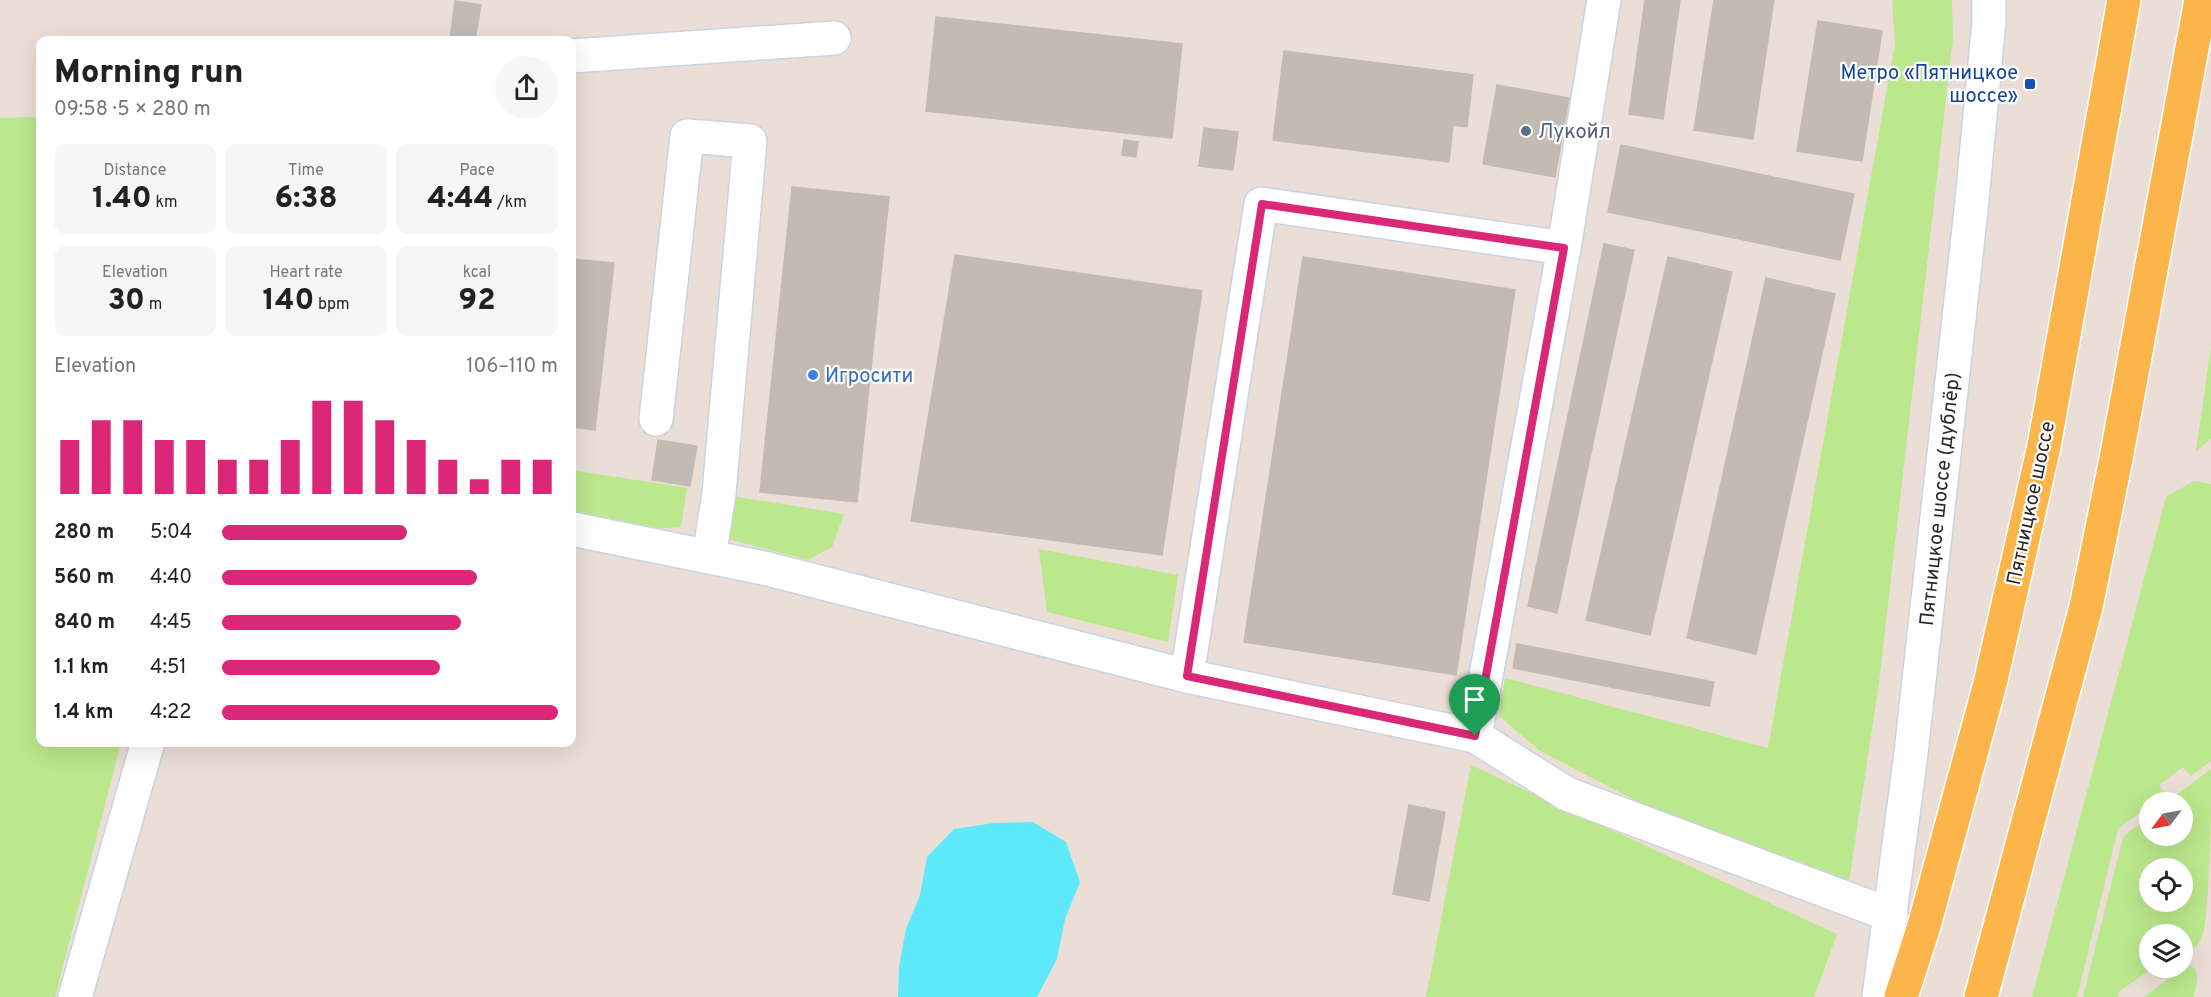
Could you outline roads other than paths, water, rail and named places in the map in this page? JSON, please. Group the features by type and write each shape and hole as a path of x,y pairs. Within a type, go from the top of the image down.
{"main road":[{"name":"Пятницкое шоссе","path":"1901,997 1924,926 1990,684 2044,446 2124,0"},
{"path":"1981,997 2086,607 2119,447 2200,0"}],"street":[{"path":"1475,736 1564,248 1604,0"},
{"name":"Пятницкое шоссе (дублёр)","path":"1879,997 1911,753 1969,222 1989,22 1989,0"},
{"path":"576,56 834,38"},
{"path":"656,419 687,136 750,141 718,494 709,557"},
{"path":"1187,676 1262,204 1564,248"},
{"path":"576,530 768,569 1187,676 1475,736 1567,794 1891,915"},
{"path":"75,997 147,747"}],"water":[{"path":"1033,822 1066,842 1080,882 1065,919 1057,959 1037,997 898,997 899,967 906,929 920,895 927,857 954,829 994,823"}],"place":[{"name":"Метро «Пятницкое шоссе»","path":"2030,84"},
{"name":"Лукойл","path":"1526,131"},
{"name":"Игросити","path":"813,375"}]}
